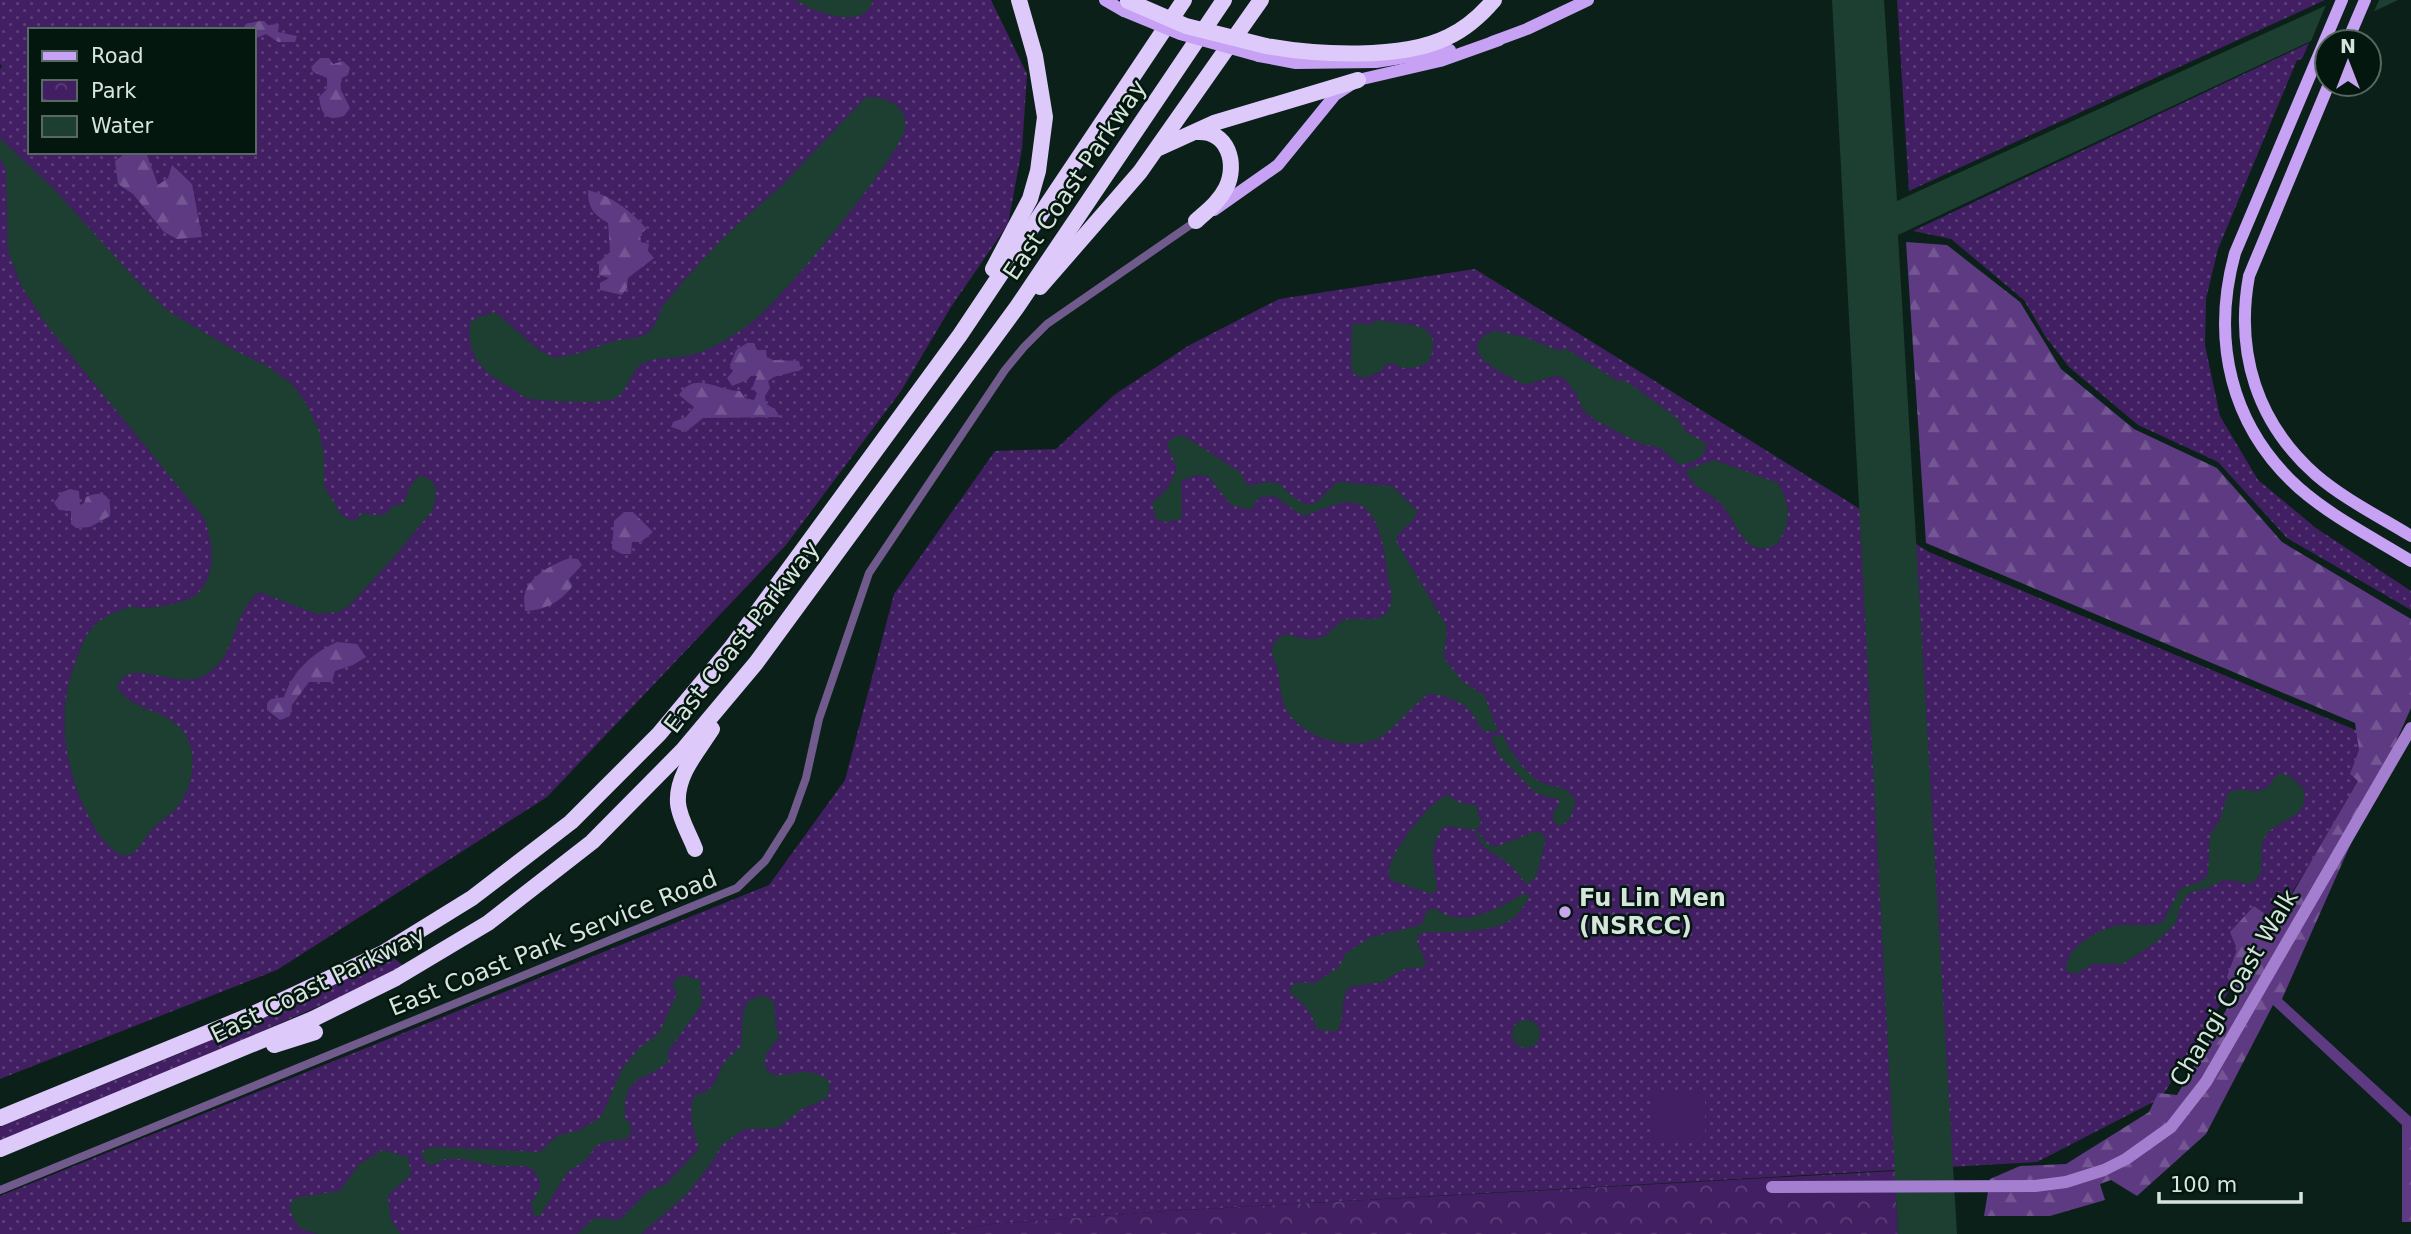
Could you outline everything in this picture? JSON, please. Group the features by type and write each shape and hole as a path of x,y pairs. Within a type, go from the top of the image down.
{"highway":[{"path":"981,304 992,271 1030,199 1038,171 1045,117 1035,56 1019,0"},
{"name":"East Coast Parkway","path":"0,1149 198,1068 396,978 488,923 592,842 683,750 756,663 1017,307 1224,0"},
{"path":"1017,307 1042,285 1105,214 1156,150 1261,0"},
{"path":"1126,4 1263,51 1353,52 1395,51 1423,46 1448,37 1470,22 1494,0"},
{"name":"East Coast Parkway","path":"0,1118 251,1016 383,953 472,898 572,822 659,734 731,648 981,304 1179,4"},
{"path":"1156,150 1188,133 1246,112 1358,80"},
{"path":"1188,133 1214,133 1224,143 1230,159 1230,176 1224,193 1196,222"},
{"path":"695,849 678,802 682,776 756,663"},
{"path":"198,1068 315,1032"}],"main road":[{"path":"1105,0 1126,4"},
{"path":"1196,222 1278,165 1335,95 1358,80 1440,61 1538,25 1588,0"},
{"path":"2342,0 2235,253 2227,281 2224,306 2229,370 2253,433 2299,488 2325,508 2411,561"},
{"path":"2353,28 2365,0"},
{"path":"1263,51 1296,63 1376,62 1499,40"},
{"path":"2323,98 2249,276 2245,312 2248,361 2265,410 2293,452 2318,476 2411,536"}],"street":[{"name":"East Coast Park Service Road","path":"0,1190 737,888 765,861 791,820 806,778 819,719 869,573 1005,370 1047,324 1196,222"},
{"name":"Changi Coast Walk","path":"1772,1187 2035,1186 2066,1182 2104,1170 2126,1159 2171,1127 2206,1082 2411,728"}],"green space":[{"path":"0,0 991,0 1027,74 1022,149 1008,224 951,307 901,391 786,545 547,797 277,970 0,1079"},
{"path":"1897,0 2325,0 1909,191"},
{"path":"264,21 268,25 279,24 278,32 297,36 295,42 278,42 266,34 256,38 256,28 243,28 246,24"},
{"path":"2309,43 2302,59 2297,60 2218,249 2206,299 2205,345 2220,416 2258,480 2316,528 2411,591 2411,610 2287,538 2218,462 2138,425 2069,367 2045,336 2024,300 1951,239 1913,231"},
{"path":"320,58 329,58 333,64 343,61 350,68 348,75 342,78 340,88 350,108 344,116 329,117 321,108 319,97 327,89 327,78 313,72 311,67"},
{"path":"124,154 147,154 158,185 168,178 172,165 192,184 202,237 177,239 164,232 133,194 118,184 115,161"},
{"path":"588,190 621,205 647,229 640,234 641,242 649,244 648,251 654,258 628,278 627,288 622,295 600,290 600,283 609,278 599,275 599,262 610,252 608,223 592,210"},
{"path":"1906,242 1947,245 2020,302 2061,369 2134,429 2217,468 2282,542 2411,619 2411,708 2282,999 2411,1117 2411,1222 2402,1222 2402,1125 2273,1005 2206,1134 2137,1196 2111,1180 2100,1184 2105,1200 2050,1216 1984,1216 1990,1179 2020,1166 2066,1164 2149,1112 2158,1093 2177,1095 2236,993 2227,977 2237,949 2230,932 2254,906 2276,922 2358,781 2350,774 2359,750 2355,723 1926,543"},
{"path":"1475,269 1929,552 2387,743 2161,1098 2037,1162 1167,1211 990,1224 938,1234 0,1234 0,1196 769,885 845,780 894,594 995,451 1056,449 1114,395 1188,346 1279,299"},
{"path":"747,343 754,343 757,350 766,350 767,357 773,360 799,361 801,370 768,381 770,388 765,396 766,404 775,409 780,417 703,418 686,432 671,427 673,422 686,417 694,407 679,395 692,384 707,384 740,391 745,398 754,400 757,393 752,388 757,376 752,375 732,386 727,378 733,371 730,365 736,350"},
{"path":"70,489 79,491 80,505 86,497 98,494 106,496 110,503 110,516 90,527 76,528 71,524 71,511 59,510 54,503 62,492"},
{"path":"624,512 633,512 653,532 641,542 632,542 631,554 622,554 612,549 614,521"},
{"path":"570,558 578,559 582,565 569,579 572,587 551,605 525,611 524,595 532,581 550,567"},
{"path":"337,642 357,644 366,657 335,671 332,682 309,682 292,705 290,716 280,720 267,710 267,703 271,699 284,697 304,664"},
{"path":"394,958 406,968 185,1065 0,1141 0,1127 181,1053"},
{"path":"1705,1093 1705,1143 1653,1143 1652,1094"},
{"path":"1895,1171 1898,1234 938,1234 990,1224 1167,1211"}],"water":[{"path":"795,0 873,0 868,10 850,17 826,14"},
{"path":"1832,0 1884,0 1897,201 2338,0 2398,0 2338,28 2313,28 2313,40 1898,235 1957,1234 1898,1234"},
{"path":"866,97 887,100 903,113 905,128 898,144 861,198 811,260 766,310 736,334 695,354 654,359 644,363 639,366 619,396 608,401 555,401 524,397 492,376 478,362 471,345 470,322 495,312 540,351 555,358 647,334 655,325 662,307 684,280 725,236 782,185"},
{"path":"0,138 53,188 138,282 168,311 267,366 292,384 306,403 318,428 324,454 324,486 342,516 356,520 362,513 386,513 392,506 403,504 411,485 419,476 430,480 435,488 432,511 349,606 338,612 316,614 260,592 244,610 223,658 208,673 187,680 140,673 122,678 117,688 124,695 138,705 160,714 184,732 189,742 193,764 188,787 177,807 152,829 132,854 123,856 104,841 95,828 77,790 72,772 64,719 74,666 84,641 100,621 130,607 145,608 183,601 201,590 211,564 211,545 204,518 48,327 21,285 8,251 6,170 0,157"},
{"path":"1376,320 1409,324 1427,331 1432,338 1433,348 1429,362 1411,368 1394,363 1386,364 1382,370 1365,378 1353,374 1352,324 1372,324"},
{"path":"1495,331 1525,337 1559,351 1565,348 1618,381 1626,381 1676,417 1687,433 1706,443 1702,456 1680,465 1659,447 1641,444 1595,420 1583,410 1576,393 1564,378 1555,376 1525,385 1503,373 1487,363 1478,351 1481,339"},
{"path":"1174,436 1184,436 1240,472 1248,486 1266,482 1279,483 1306,505 1317,502 1337,482 1392,486 1417,511 1396,541 1447,627 1444,658 1463,682 1484,695 1498,732 1483,731 1461,703 1433,694 1425,696 1387,733 1369,742 1356,744 1329,740 1315,735 1293,719 1283,701 1272,647 1278,638 1287,634 1306,639 1319,638 1345,620 1375,619 1385,614 1389,609 1391,594 1376,523 1364,507 1349,502 1303,516 1274,496 1260,497 1250,510 1231,505 1208,476 1196,475 1181,481 1182,519 1165,522 1156,519 1152,503 1167,489 1177,469 1167,444"},
{"path":"1714,460 1778,483 1788,514 1785,530 1776,545 1765,548 1748,543 1727,511 1697,485 1686,470"},
{"path":"1502,734 1527,771 1545,784 1567,790 1576,801 1567,822 1559,826 1554,822 1553,812 1559,805 1559,799 1534,792 1499,755 1491,738"},
{"path":"2280,773 2290,776 2303,788 2305,799 2297,813 2274,827 2263,841 2261,872 2254,881 2248,884 2225,879 2208,888 2189,893 2181,905 2175,924 2158,941 2123,964 2092,964 2076,974 2067,972 2069,957 2074,950 2096,933 2117,926 2162,923 2180,889 2202,881 2208,875 2210,834 2220,820 2227,795 2241,789 2264,789"},
{"path":"1448,795 1460,803 1476,805 1481,823 1477,830 1444,826 1438,835 1433,850 1437,890 1431,894 1390,880 1392,860 1404,838 1431,806"},
{"path":"1536,831 1544,835 1545,842 1536,878 1527,884 1514,869 1482,844 1476,833 1479,833 1486,843 1495,847"},
{"path":"1524,893 1530,897 1512,919 1503,924 1482,930 1425,932 1418,935 1417,943 1427,963 1421,968 1400,971 1383,982 1349,987 1337,1031 1316,1028 1306,1007 1289,992 1294,983 1315,983 1339,967 1346,953 1371,937 1421,925 1427,911 1435,908 1445,915 1456,917 1480,915"},
{"path":"681,975 700,980 702,1004 667,1053 669,1061 636,1082 627,1093 625,1118 630,1123 631,1133 626,1139 596,1146 585,1161 568,1171 540,1216 534,1216 531,1204 540,1188 540,1182 531,1168 495,1166 461,1159 445,1159 430,1166 421,1156 425,1149 435,1147 540,1152 558,1135 578,1131 601,1117 622,1069 639,1048 659,1033 677,993 672,984"},
{"path":"762,995 774,1001 776,1028 780,1035 765,1056 768,1071 778,1075 811,1072 828,1079 830,1088 827,1098 802,1109 778,1128 744,1129 722,1145 687,1194 641,1234 577,1234 594,1218 620,1220 648,1191 666,1184 699,1149 692,1116 694,1096 712,1086 723,1065 741,1046 743,1013 748,1001"},
{"path":"1526,1020 1536,1024 1540,1034 1536,1044 1526,1048 1516,1044 1512,1034 1516,1024"},
{"path":"383,1150 408,1157 411,1175 388,1195 391,1220 401,1234 318,1234 299,1228 289,1209 294,1198 340,1191 359,1164"}],"pier":[{"path":"2328,0 2379,0 2372,16 2347,28 2316,28"}],"place":[{"name":"Fu Lin Men (NSRCC)","path":"1565,912"}]}
